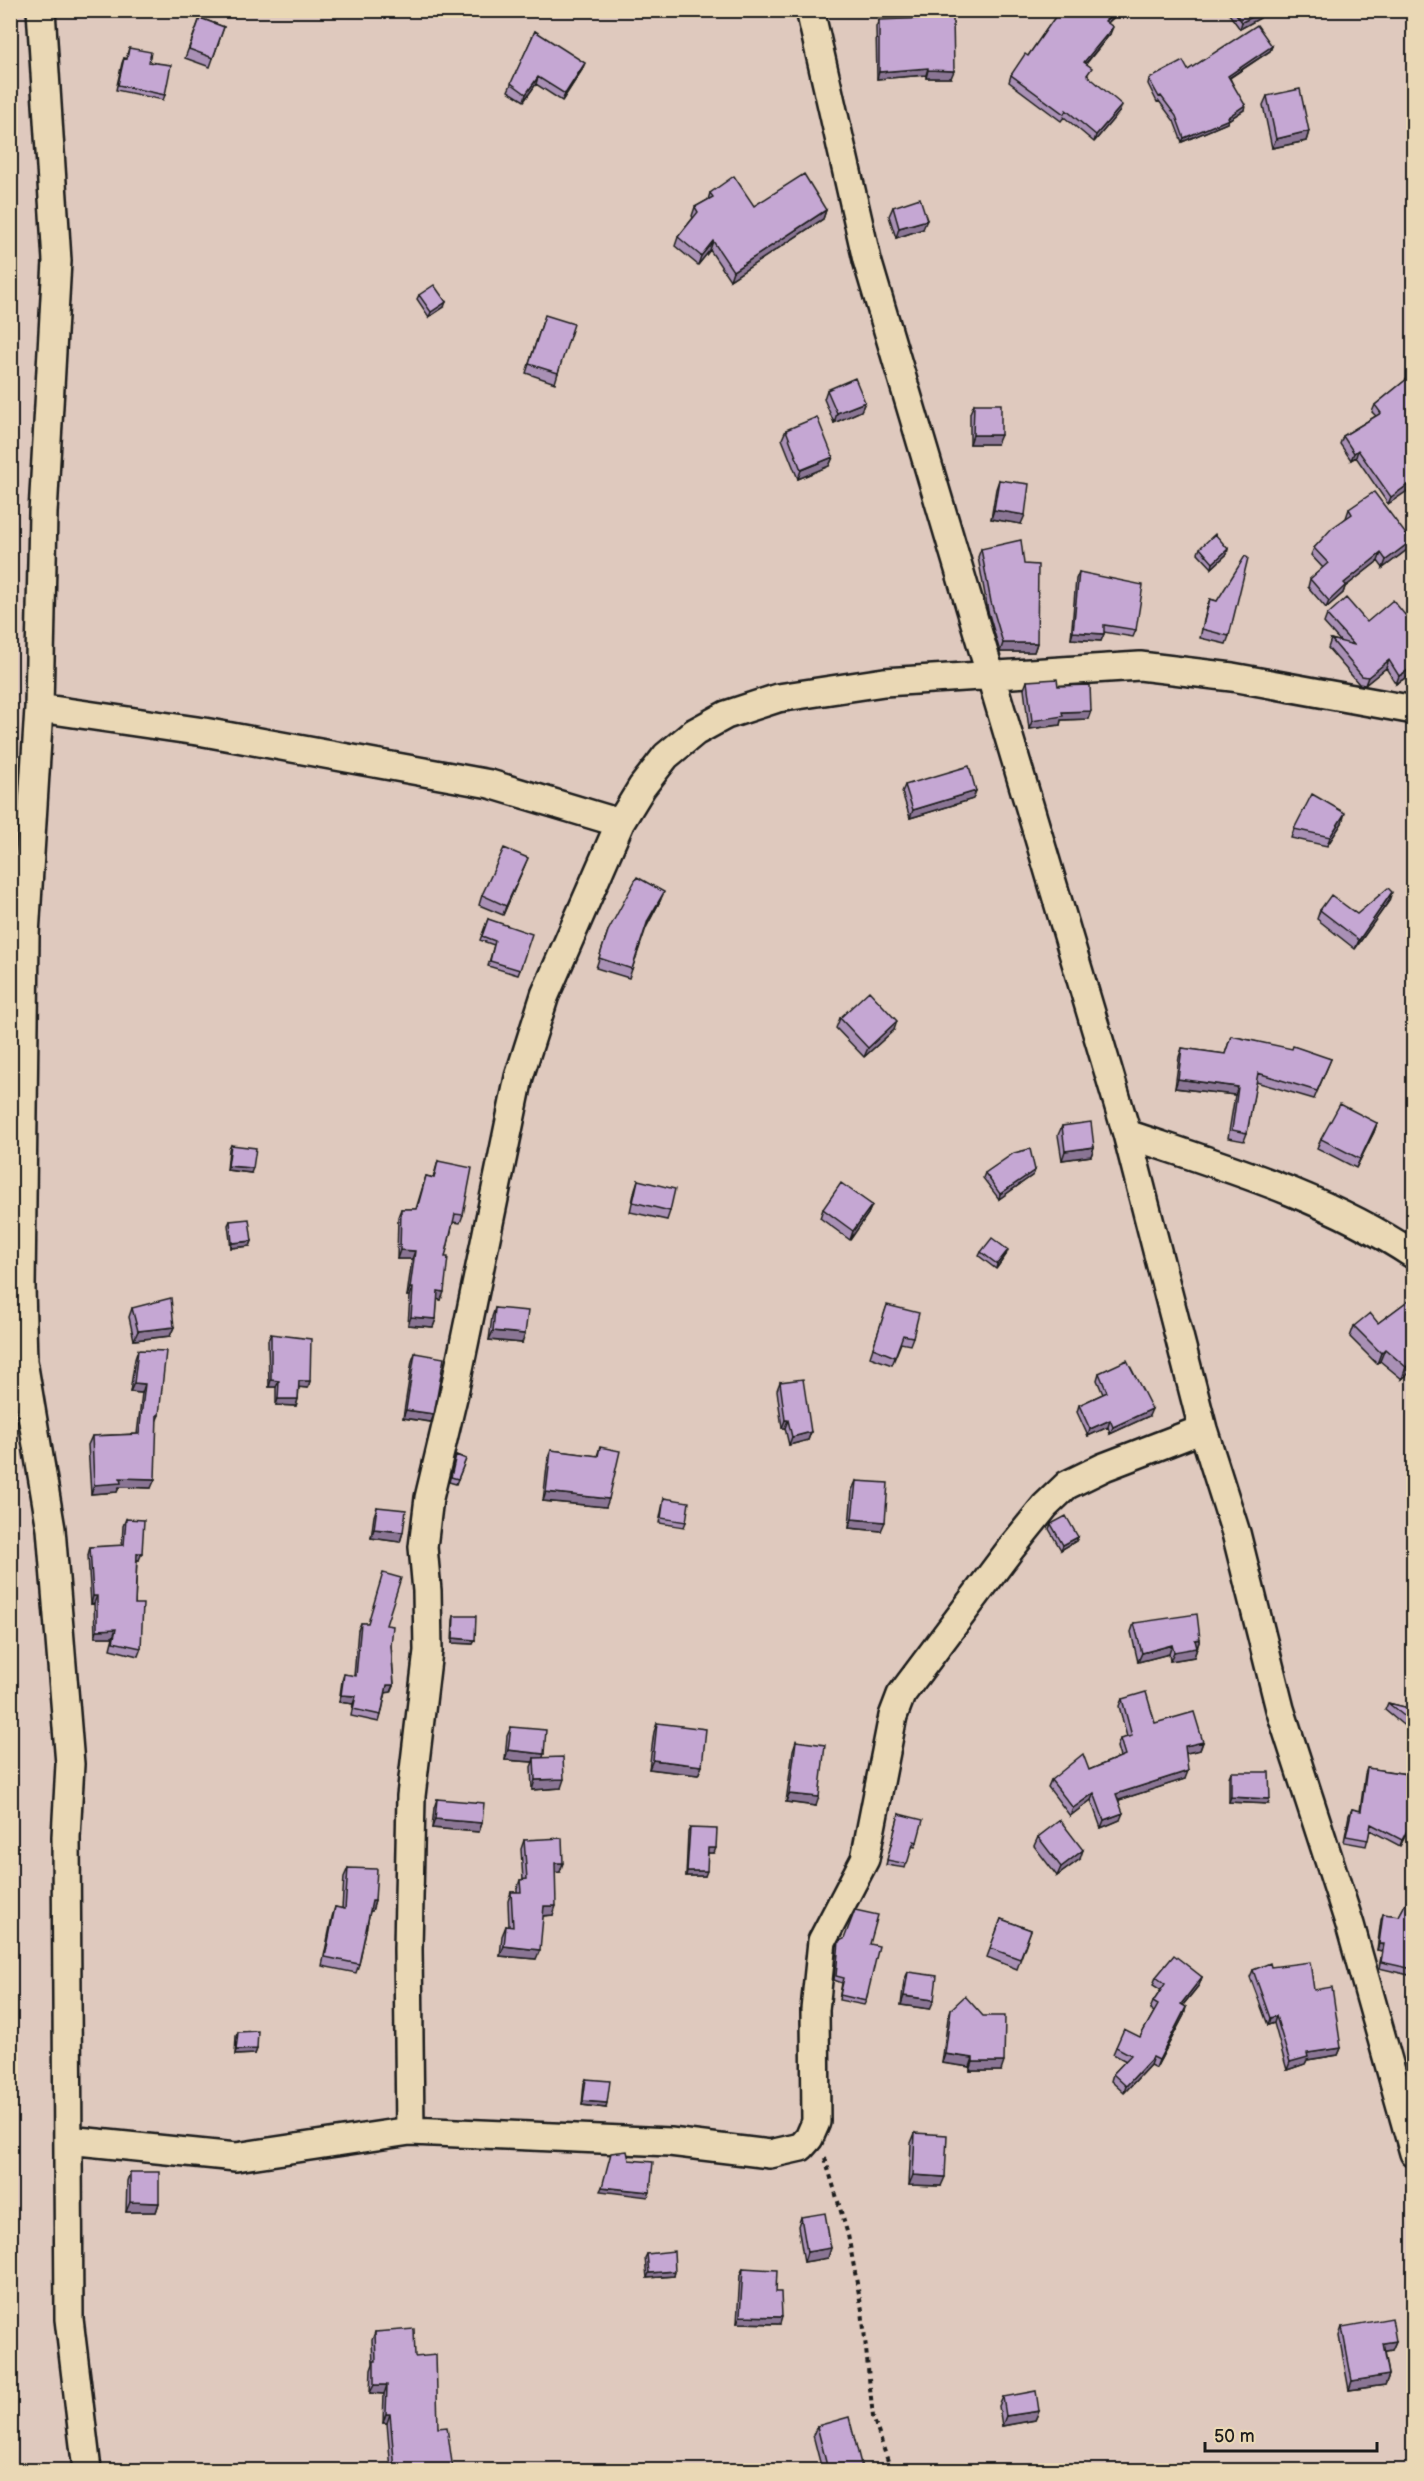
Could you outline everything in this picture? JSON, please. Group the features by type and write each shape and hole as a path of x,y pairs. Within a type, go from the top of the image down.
{"street":[{"path":"41,10 57,261 43,513 39,708 25,935 21,1288 23,1361 51,1529 70,1764 66,1837 69,2319 87,2470"},
{"path":"810,10 867,261 1127,1134 1203,1429 1236,1533 1280,1709 1350,1925 1413,2153"},
{"path":"410,2131 408,1949 411,1796 428,1651 427,1591 423,1547 429,1498 454,1393 519,1077 545,995 620,823 642,787 666,756 695,732 726,716 778,698 884,681 1140,666 1232,677 1413,710"},
{"path":"39,708 204,732 479,782 620,823"},
{"path":"1127,1134 1245,1173 1322,1205 1413,1255"},
{"path":"68,2140 236,2157 410,2131 670,2142 770,2154 801,2147 809,2138 816,2122 815,2010 822,1941 866,1859 893,1716 901,1695 1012,1547 1045,1506 1067,1485 1104,1467 1203,1429"}],"path":[{"path":"816,2122 848,2235 862,2310 873,2417 891,2470"}],"building":[{"path":"1060,10 1116,10 1105,21 1113,27 1084,62 1092,68 1087,75 1122,105 1096,135 1066,110 1064,114 1011,75 1025,54 1028,56"},
{"path":"1233,10 1262,10 1262,12 1242,22"},
{"path":"953,17 954,71 928,70 928,68 879,72 879,20"},
{"path":"200,18 224,27 213,58 189,49"},
{"path":"1257,25 1272,46 1228,76 1245,105 1228,117 1229,119 1184,138 1176,116 1161,96 1159,97 1149,79 1183,61 1188,70"},
{"path":"535,31 585,63 565,94 538,77 526,94 511,83"},
{"path":"129,48 151,52 149,62 171,65 165,95 118,85 124,58 127,59"},
{"path":"1300,89 1309,131 1276,139 1267,96"},
{"path":"804,174 826,210 733,271 713,241 701,256 678,237 698,212 695,207 713,197 710,193 734,176 754,206"},
{"path":"920,198 927,220 899,228 893,207"},
{"path":"434,285 446,302 431,312 419,295"},
{"path":"545,315 574,324 558,373 529,364"},
{"path":"1413,374 1413,481 1391,497 1358,450 1354,453 1343,436 1381,413 1375,405"},
{"path":"855,378 865,402 837,413 827,390"},
{"path":"974,404 1001,404 1001,435 973,435"},
{"path":"817,417 833,457 801,470 786,430"},
{"path":"999,480 1029,484 1025,515 994,510"},
{"path":"1374,492 1411,541 1386,560 1381,553 1344,583 1346,585 1329,601 1310,579 1328,563 1314,548 1332,528 1352,514 1349,509"},
{"path":"1215,534 1228,549 1213,563 1200,548"},
{"path":"1021,540 1024,564 1038,565 1037,643 1003,643 991,602 981,549"},
{"path":"1245,556 1248,558 1229,636 1202,629 1210,599 1217,601"},
{"path":"1079,572 1143,585 1136,630 1104,625 1104,634 1073,632"},
{"path":"1346,598 1367,622 1393,600 1405,615 1413,608 1413,667 1399,676 1389,660 1368,677 1362,676 1331,639 1354,645 1327,615"},
{"path":"1057,679 1058,686 1090,685 1091,711 1062,712 1063,716 1032,721 1027,681"},
{"path":"969,766 976,791 913,810 905,785"},
{"path":"1312,794 1345,813 1330,837 1294,829"},
{"path":"504,848 528,858 506,906 482,895"},
{"path":"637,877 664,892 648,920 632,969 599,958 608,931"},
{"path":"1388,888 1392,892 1359,940 1320,910 1331,895 1357,914"},
{"path":"488,919 532,934 520,970 490,961 495,941 482,936"},
{"path":"869,991 897,1021 868,1048 840,1018"},
{"path":"1231,1036 1292,1049 1293,1046 1331,1059 1317,1091 1258,1073 1247,1133 1232,1130 1238,1087 1178,1079 1182,1048 1225,1054"},
{"path":"1340,1104 1377,1123 1360,1159 1321,1139"},
{"path":"1091,1122 1094,1147 1065,1151 1062,1126"},
{"path":"231,1145 256,1148 253,1168 228,1166"},
{"path":"1030,1149 1035,1170 1000,1194 985,1173 1014,1153"},
{"path":"438,1161 472,1168 463,1215 455,1214 445,1257 448,1257 444,1292 438,1291 436,1319 411,1317 413,1288 410,1288 415,1251 400,1250 401,1209 417,1209 426,1176 434,1178"},
{"path":"638,1180 675,1189 670,1211 633,1202"},
{"path":"841,1183 872,1205 853,1231 823,1209"},
{"path":"249,1219 252,1241 232,1243 230,1221"},
{"path":"992,1238 1008,1250 997,1264 981,1252"},
{"path":"1413,1297 1413,1362 1406,1367 1385,1349 1381,1353 1354,1326 1370,1313 1378,1323"},
{"path":"171,1298 174,1327 138,1331 132,1308"},
{"path":"887,1305 919,1313 913,1337 903,1335 895,1357 873,1348"},
{"path":"495,1308 528,1311 525,1334 493,1331"},
{"path":"271,1334 311,1339 310,1381 299,1381 298,1399 278,1399 279,1381 271,1380"},
{"path":"138,1350 166,1351 159,1415 157,1415 155,1479 120,1478 121,1483 94,1485 92,1436 139,1434 145,1384 134,1383"},
{"path":"415,1353 444,1358 434,1414 406,1410"},
{"path":"1127,1360 1152,1409 1113,1427 1110,1420 1090,1429 1079,1405 1107,1392 1099,1373"},
{"path":"803,1379 811,1432 792,1437 788,1420 785,1420 780,1382"},
{"path":"600,1447 620,1451 609,1499 546,1492 551,1450 598,1456"},
{"path":"456,1455 466,1459 458,1479 451,1477"},
{"path":"856,1481 888,1483 885,1522 852,1519"},
{"path":"664,1498 689,1502 686,1522 661,1518"},
{"path":"377,1507 406,1510 403,1532 374,1529"},
{"path":"1066,1516 1078,1537 1063,1545 1051,1524"},
{"path":"126,1519 144,1520 142,1553 137,1553 135,1604 143,1604 141,1648 113,1642 116,1629 97,1630 97,1596 93,1596 90,1547 124,1545"},
{"path":"383,1573 401,1578 386,1625 393,1626 391,1646 394,1685 387,1685 381,1715 353,1709 356,1696 341,1695 344,1674 356,1676 361,1623 368,1623"},
{"path":"1197,1614 1200,1639 1195,1640 1197,1648 1174,1652 1172,1645 1142,1653 1134,1623"},
{"path":"454,1616 476,1616 475,1640 453,1638"},
{"path":"1146,1692 1155,1723 1194,1712 1203,1742 1185,1746 1188,1771 1116,1794 1123,1813 1104,1820 1094,1793 1073,1808 1051,1780 1083,1754 1089,1770 1125,1755 1120,1739 1132,1736 1122,1699"},
{"path":"1388,1703 1413,1709 1413,1723"},
{"path":"657,1723 706,1729 702,1766 653,1760"},
{"path":"511,1727 546,1730 544,1754 508,1750"},
{"path":"796,1741 825,1745 819,1797 789,1794"},
{"path":"563,1757 564,1779 535,1780 534,1758"},
{"path":"1367,1768 1413,1775 1413,1819 1402,1840 1371,1824 1368,1840 1346,1836 1352,1809 1361,1811"},
{"path":"1231,1772 1269,1772 1270,1799 1231,1797"},
{"path":"437,1799 484,1803 482,1823 435,1819"},
{"path":"899,1814 923,1820 917,1842 914,1841 907,1864 887,1860"},
{"path":"1060,1820 1083,1850 1061,1867 1038,1837"},
{"path":"690,1828 717,1829 716,1848 708,1848 707,1871 687,1871"},
{"path":"562,1838 563,1863 555,1863 556,1906 544,1906 540,1950 504,1946 506,1926 513,1927 511,1892 521,1892 520,1880 527,1879 524,1840"},
{"path":"348,1868 377,1869 375,1901 372,1901 359,1964 325,1957 335,1907 345,1909"},
{"path":"1413,1890 1413,1969 1381,1962 1384,1944 1379,1944 1383,1914 1399,1916"},
{"path":"855,1910 878,1915 870,1944 879,1946 866,2001 840,1995 844,1978 836,1976 839,1941 844,1939"},
{"path":"1001,1919 1031,1930 1020,1959 990,1948"},
{"path":"1174,1955 1202,1977 1181,2004 1186,2007 1159,2060 1153,2057 1126,2086 1113,2074 1131,2055 1116,2047 1124,2029 1140,2037 1158,2005 1153,2002 1165,1984 1156,1977"},
{"path":"1310,1962 1314,1990 1332,1987 1341,2048 1307,2053 1308,2057 1290,2062 1276,2016 1270,2018 1253,1970 1270,1963 1271,1967"},
{"path":"908,1972 937,1976 934,2000 904,1996"},
{"path":"965,1996 983,2016 1005,2016 1004,2062 973,2062 973,2058 945,2054 951,2009"},
{"path":"258,2031 257,2049 236,2050 238,2032"},
{"path":"586,2079 610,2081 607,2103 583,2101"},
{"path":"915,2133 947,2135 945,2177 913,2175"},
{"path":"627,2151 629,2160 653,2162 650,2192 602,2187 611,2153"},
{"path":"130,2172 159,2172 159,2203 130,2202"},
{"path":"825,2213 831,2248 807,2252 801,2217"},
{"path":"674,2251 675,2271 649,2273 647,2254"},
{"path":"743,2268 777,2270 776,2292 781,2292 782,2317 740,2316"},
{"path":"1392,2318 1396,2341 1383,2343 1389,2375 1352,2381 1342,2327"},
{"path":"414,2329 415,2357 436,2355 438,2428 447,2427 453,2470 395,2470 390,2414 386,2414 387,2385 374,2385 375,2332"},
{"path":"1036,2391 1039,2411 1006,2416 1003,2397"},
{"path":"849,2417 862,2468 828,2470 817,2426"}]}
